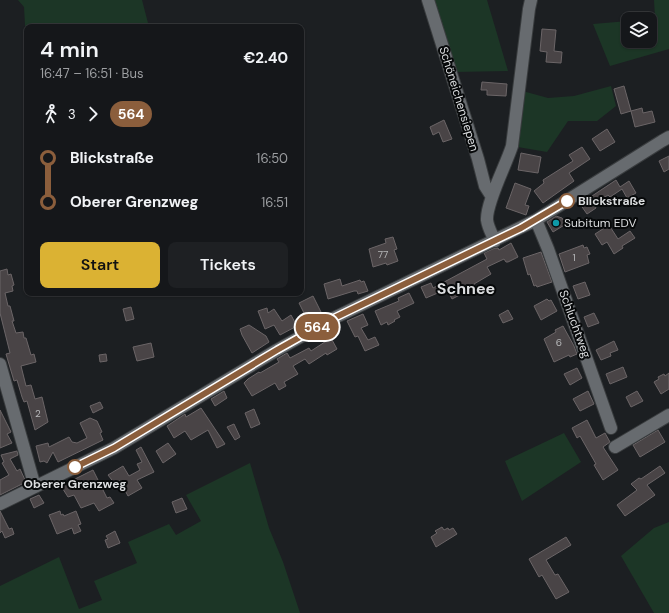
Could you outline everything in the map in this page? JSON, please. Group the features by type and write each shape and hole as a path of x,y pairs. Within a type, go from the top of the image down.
{"street":[{"name":"Schöneichensiepen","path":"428,0 478,159 485,186 492,197"},
{"path":"495,241 489,229 487,216 492,197 507,163 512,146 531,0"},
{"path":"0,504 114,448 277,350 334,318 536,220 669,137"},
{"name":"Schluchtweg","path":"536,220 548,249 611,428"},
{"path":"0,364 35,487"},
{"path":"615,447 669,415"}],"green space":[{"path":"18,0 142,0 148,24 25,24 24,7"},
{"path":"431,0 487,0 508,71 454,72"},
{"path":"654,0 669,0 669,49 610,66 593,24 621,22 621,48 657,48 657,12 655,12"},
{"path":"611,86 616,106 597,121 568,121 547,152 512,146 519,90 548,98 574,96"},
{"path":"564,433 581,462 522,501 505,461"},
{"path":"250,463 269,528 283,562 300,613 0,613 0,586 59,557 79,609 102,600 94,581 137,563 128,542 169,524 176,535 201,521 186,495"},
{"path":"669,522 669,613 654,613 621,556 654,528"}],"building":[{"path":"542,29 556,30 554,51 562,52 561,63 546,62 547,52 540,51"},
{"path":"482,82 507,84 506,96 487,95 487,90 481,90"},
{"path":"624,86 631,111 621,114 614,89"},
{"path":"642,108 643,113 652,111 655,122 635,127 631,111"},
{"path":"444,120 452,139 443,142 439,132 433,135 430,127"},
{"path":"607,129 615,142 600,151 592,139"},
{"path":"582,147 590,159 569,173 574,181 543,203 534,191 544,183 543,180 573,161 569,155"},
{"path":"521,153 541,157 538,173 518,170"},
{"path":"669,156 669,169 664,172 659,161"},
{"path":"616,180 620,187 629,181 636,193 627,198 622,189 610,197 608,195 594,204 596,208 587,214 580,204"},
{"path":"515,183 531,189 525,205 529,206 526,215 506,208"},
{"name":"Subitum EDV","path":"556,216 562,218 566,224 553,232 547,222"},
{"path":"609,225 618,239 630,231 635,238 622,246 623,248 614,254 607,242 602,245 595,234"},
{"path":"393,237 397,249 394,250 398,261 387,265 386,263 373,267 369,249 386,243 385,239"},
{"path":"511,243 518,257 508,262 504,259 487,267 491,274 474,284 475,287 452,299 447,289 426,298 421,287 431,283 433,288 487,259 484,253 495,248 498,248 499,250"},
{"path":"583,245 584,248 587,247 590,254 587,255 589,263 565,272 559,254"},
{"path":"541,252 552,282 537,287 536,285 534,286 530,274 528,275 523,258"},
{"path":"7,269 8,275 11,274 14,285 12,286 13,291 5,293 14,321 12,321 16,333 23,332 31,355 34,354 36,362 21,366 26,386 31,385 35,399 42,397 48,422 35,430 27,401 24,402 17,380 14,381 6,354 10,353 0,313 0,271"},
{"path":"340,279 342,286 360,280 361,282 364,281 368,291 358,294 357,291 354,291 328,299 324,284"},
{"path":"585,282 590,295 578,299 573,286"},
{"path":"409,293 414,303 397,311 400,317 394,320 395,321 388,325 387,322 381,325 375,311 399,301 398,298"},
{"path":"313,296 321,312 307,319 299,303"},
{"path":"547,299 549,301 551,300 557,311 541,320 534,306"},
{"path":"131,307 134,319 126,321 123,309"},
{"path":"267,308 268,313 274,309 282,321 291,315 297,326 280,335 274,325 265,329 258,311"},
{"path":"508,310 513,319 503,323 499,315"},
{"path":"594,313 599,323 588,327 584,317"},
{"path":"363,314 368,325 361,328 368,340 375,337 379,345 365,351 358,336 355,337 347,321"},
{"path":"249,325 266,336 269,342 252,353 240,329"},
{"path":"563,326 577,354 570,357 569,355 554,362 544,339 556,332 555,330"},
{"path":"331,338 337,349 327,355 326,353 309,364 305,359 293,366 298,374 284,382 286,386 279,390 275,383 252,396 244,383 248,379 279,362 277,359 287,353 290,358 309,348 311,351"},
{"path":"614,341 618,350 610,353 611,356 601,360 596,350"},
{"path":"151,343 154,357 137,361 133,347"},
{"path":"106,354 107,361 100,362 99,355"},
{"path":"623,367 627,377 610,384 606,374"},
{"path":"577,368 582,378 570,385 564,374"},
{"path":"669,373 669,389 661,394 654,382 659,379 658,377 664,374 665,376"},
{"path":"224,391 227,398 215,406 211,399"},
{"path":"588,391 594,404 580,411 573,399"},
{"path":"637,391 643,401 631,407 626,397"},
{"path":"100,402 103,408 93,413 90,406"},
{"path":"201,408 225,444 217,448 208,430 191,440 185,431 174,438 167,426 185,414 186,417"},
{"path":"254,409 260,424 251,428 245,413"},
{"path":"0,410 11,432 7,434 12,443 0,448"},
{"path":"90,418 97,421 102,432 100,433 103,440 58,462 53,452 47,463 44,461 40,462 36,446 48,443 49,447 69,437 72,442 77,443 87,438 80,423"},
{"path":"587,420 596,438 605,433 610,442 603,447 618,470 603,480 594,465 596,464 580,436 577,438 572,428"},
{"path":"234,424 240,437 235,440 227,427"},
{"path":"658,430 665,442 640,457 633,445"},
{"path":"168,443 176,454 163,463 156,451"},
{"path":"141,447 154,472 137,480 142,488 128,496 120,481 115,484 108,475 123,466 129,476 140,470 137,464 142,462 136,450"},
{"path":"17,451 18,455 10,459 17,471 20,469 26,482 0,495 0,480 9,475 2,463 4,462 1,455"},
{"path":"660,466 665,473 647,485 655,495 625,516 617,505 637,490 631,484"},
{"path":"93,470 107,498 110,497 114,503 99,511 94,503 81,508 74,495 68,497 61,486"},
{"path":"39,495 44,503 34,508 30,499"},
{"path":"182,498 187,509 176,513 172,502"},
{"path":"0,511 9,529 12,528 14,534 5,538 2,531 0,533"},
{"path":"60,511 61,515 63,514 64,516 76,511 81,524 78,525 81,531 74,534 72,528 57,534 49,515"},
{"path":"442,527 444,530 453,528 457,534 436,547 431,537 437,533 435,531"},
{"path":"115,531 120,543 108,548 105,540 108,539 106,536"},
{"path":"566,537 571,545 546,560 555,575 558,574 569,592 556,599 542,575 539,577 529,559"}],"bus line":[{"name":"564","path":"75,467 114,448 277,350 334,318 521,228 567,201"}],"place":[{"name":"Blickstraße","path":"567,201"},
{"name":"Subitum EDV","path":"556,223"},
{"name":"Oberer Grenzweg","path":"75,467"}],"district":[{"name":"Schnee","path":"466,288"}]}
